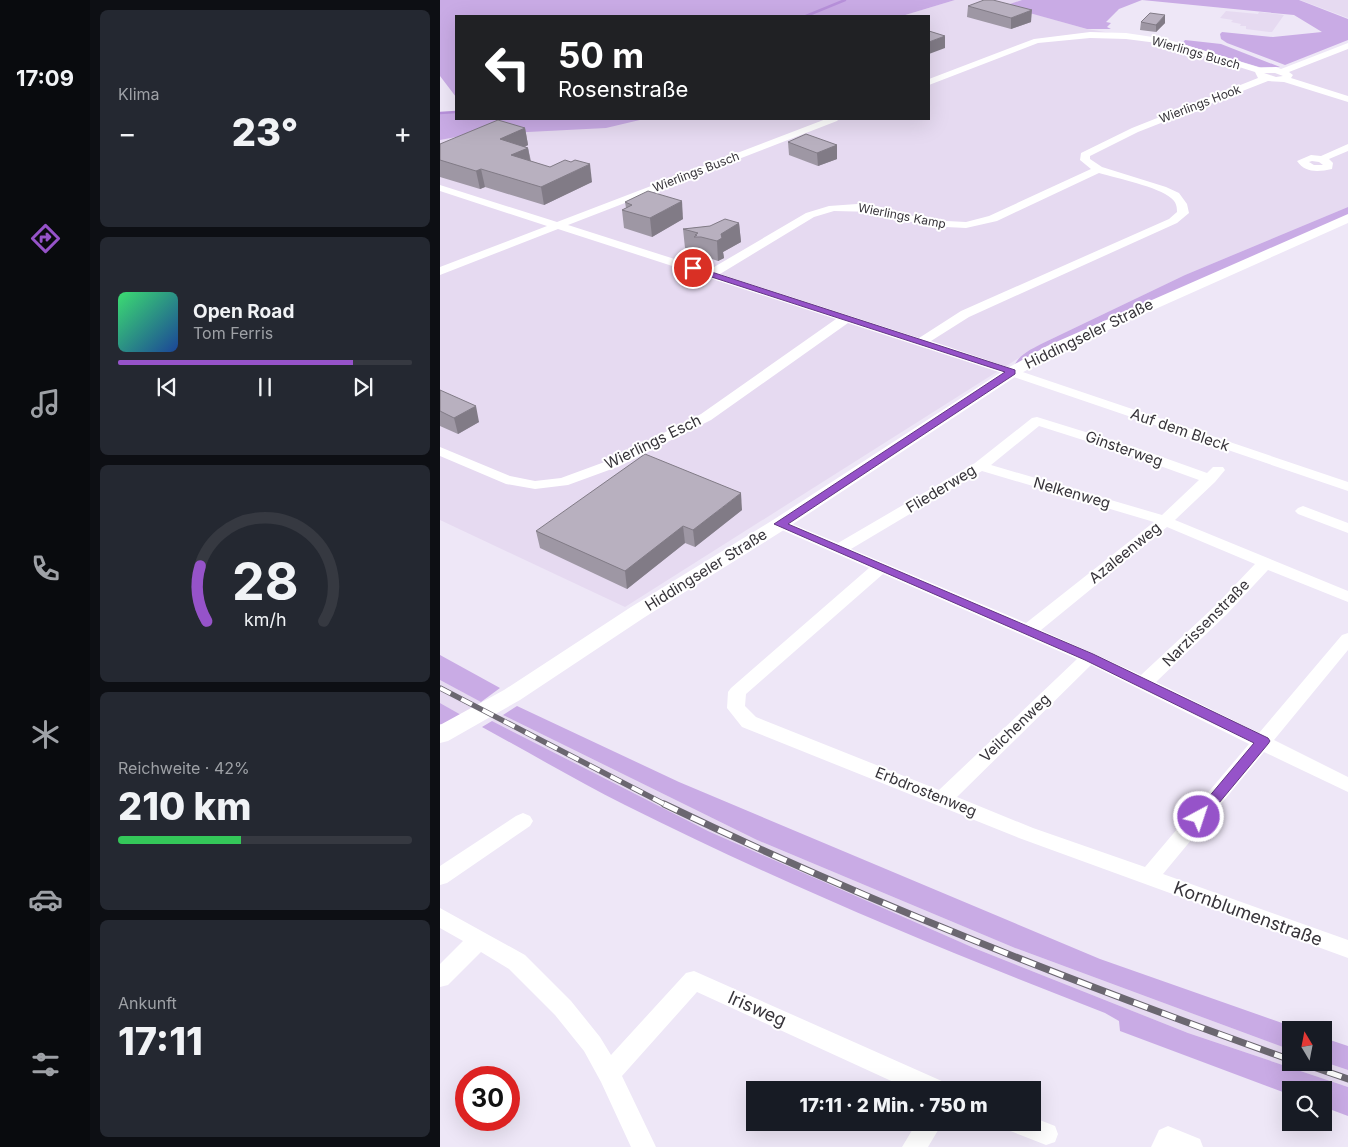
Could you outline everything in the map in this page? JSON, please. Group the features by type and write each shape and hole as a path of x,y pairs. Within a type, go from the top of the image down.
{"street":[{"name":"Wierlings Busch","path":"930,82 1038,41 1090,35 1126,36 1166,42 1263,75"},
{"path":"1284,75 1348,46"},
{"path":"1263,75 1272,70 1348,99"},
{"name":"Wierlings Hook","path":"1098,169 1085,160 1085,155 1135,130 1263,75"},
{"name":"Wierlings Busch","path":"557,225 831,120"},
{"path":"1322,159 1348,148"},
{"path":"921,342 965,314 1173,221 1183,213 1182,204 1175,195 1162,189 1098,169"},
{"name":"Wierlings Kamp","path":"711,274 810,215 833,208 857,206 876,209 926,223 966,225 993,218 1098,169"},
{"path":"440,188 1012,372"},
{"name":"Hiddingseler Straße","path":"440,735 512,695 638,612 780,524 1012,372 1053,349 1348,218"},
{"path":"440,270 557,225"},
{"name":"Wierlings Esch","path":"440,451 506,480 534,485 563,482 615,463 706,417 845,319"},
{"name":"Auf dem Bleck","path":"1012,372 1348,487"},
{"name":"Fliederweg","path":"839,549 980,466 1037,421"},
{"name":"Ginsterweg","path":"1037,421 1214,475"},
{"name":"Nelkenweg","path":"980,466 1165,521"},
{"name":"Azaleenweg","path":"1028,631 1165,521 1214,475"},
{"path":"1303,511 1348,528"},
{"path":"1165,521 1348,598"},
{"path":"780,524 1089,657 1263,741 1348,785"},
{"name":"Narzissenstraße","path":"1144,683 1221,610 1266,562"},
{"name":"Erbdrostenweg","path":"881,567 737,692 736,708 749,722 1026,833 1148,878"},
{"path":"1148,878 1263,741 1345,649"},
{"name":"Veilchenweg","path":"942,798 1089,657"},
{"path":"440,877 523,821"},
{"name":"Kornblumenstraße","path":"1148,878 1348,949"},
{"path":"440,917 516,962 564,1008 592,1044 609,1074 644,1147"},
{"path":"440,978 479,940"},
{"name":"Irisweg","path":"609,1074 694,980 916,1081"},
{"path":"914,1147 925,1131"},
{"path":"1039,1131 1046,1134"},
{"path":"1163,1147 1168,1138 1190,1147"}],"shaded area":[{"path":"440,0 955,0 905,15 455,15 455,96 440,76"},
{"path":"955,0 1022,0 1005,6 1087,29 1166,42 1261,71 1282,72 1348,46 1348,207 1185,275 1041,344 625,607 440,520 440,140 467,134 631,120 930,120 930,15 905,15"},
{"path":"1022,0 1142,0 1119,9 1106,22 1111,23 1107,27 1111,29 1087,29 1004,6"},
{"path":"1142,0 1299,0 1348,19 1348,40 1285,65 1227,43 1221,39 1220,34 1222,32 1273,37 1322,32 1294,15"},
{"path":"1300,0 1348,0 1348,18"},
{"path":"1226,11 1284,15 1272,32 1269,32 1246,29 1246,26 1240,26 1241,24 1231,22 1233,20 1220,18"},
{"path":"1185,40 1221,44 1280,67 1259,67 1182,44"},
{"path":"455,112 455,120 640,120 606,128 467,135 440,140 440,113"},
{"path":"1348,207 1348,218 1012,372 1020,358 1041,344 1185,275"},
{"path":"440,655 500,688 481,702 440,680"},
{"path":"440,680 484,703 463,716 440,703"},
{"path":"440,703 463,716 445,726 440,724"},
{"path":"517,706 679,782 1100,959 1282,1023 1282,1047 1015,948 757,840 503,715"},
{"path":"503,715 757,840 1015,948 1282,1047 1282,1065 1188,1033 974,948 708,831 492,721"},
{"path":"492,721 708,831 974,948 1188,1033 1282,1065 1282,1071 1301,1071 1330,1081 1282,1081 1282,1092 1120,1031 1119,1021 1105,1013 862,915 743,862 607,796 482,727"},
{"path":"1332,1041 1348,1046 1348,1070 1332,1065"},
{"path":"1332,1065 1348,1070 1348,1087 1301,1071 1332,1071"},
{"path":"1332,1082 1348,1087 1348,1116 1332,1110"}],"building":[{"path":"984,0 993,0 1032,10 1011,18 968,6"},
{"path":"1150,13 1165,15 1156,25 1141,22"},
{"path":"930,31 945,36 930,42"},
{"path":"498,120 525,128 500,139 528,148 511,155 550,167 565,160 571,162 575,160 590,164 541,187 481,169 476,171 440,160 440,144"},
{"path":"806,134 837,145 817,153 788,142"},
{"path":"648,191 682,201 650,218 622,210 632,205 625,202"},
{"path":"725,219 739,223 721,234 722,238 717,241 694,237 698,233 683,229 710,226"},
{"path":"440,390 476,406 454,418 440,411"},
{"path":"645,454 741,493 693,530 683,526 625,571 536,531"}],"waterway":[{"path":"808,15 845,0"},
{"path":"440,113 455,112"}],"railway":[{"path":"440,688 665,804"},
{"path":"665,804 740,840 895,908 1132,1002 1282,1057"},
{"path":"1325,1071 1348,1079"}],"route":[{"path":"693,268 1012,372 780,524 1089,657 1263,741 1199,817"}]}
